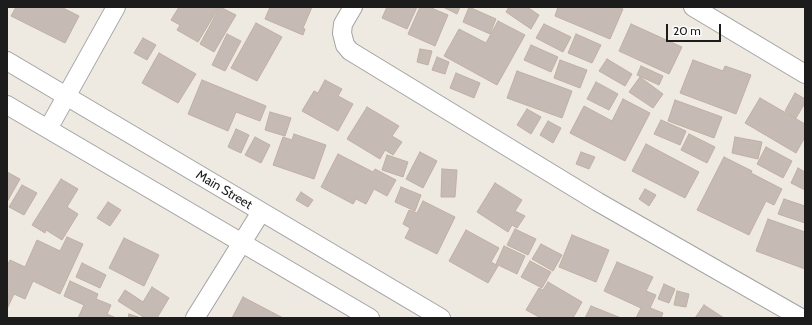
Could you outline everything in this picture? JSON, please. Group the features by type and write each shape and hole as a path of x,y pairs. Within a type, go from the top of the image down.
{"street":[{"path":"48,129 116,7"},
{"path":"353,7 343,24 342,33 345,45 350,51 598,202 801,318"},
{"path":"693,7 805,74"},
{"name":"Main Street","path":"7,61 441,318"},
{"path":"7,105 370,318"},
{"path":"195,318 261,212"}],"building":[{"path":"16,7 61,7 79,16 65,43 11,16"},
{"path":"179,7 219,7 198,42 177,30 180,25 171,20"},
{"path":"220,7 236,15 214,52 200,44"},
{"path":"270,7 312,7 303,28 305,29 303,35 265,19"},
{"path":"387,7 417,7 407,29 382,18"},
{"path":"420,7 429,7 448,15 435,46 408,34"},
{"path":"443,7 460,7 457,14"},
{"path":"469,7 496,19 490,34 463,22"},
{"path":"509,7 527,7 539,15 531,29 506,12"},
{"path":"558,7 619,7 623,9 610,39 555,16"},
{"path":"498,21 525,35 497,85 444,56 459,29 486,43"},
{"path":"256,23 282,37 257,81 231,68"},
{"path":"544,24 571,37 563,52 536,38"},
{"path":"631,24 682,47 669,74 619,51"},
{"path":"227,34 241,41 225,71 212,65"},
{"path":"576,34 601,45 592,63 568,53"},
{"path":"143,38 156,45 147,60 134,53"},
{"path":"531,45 558,57 551,72 524,60"},
{"path":"420,49 432,51 428,65 417,62"},
{"path":"159,53 196,74 178,103 142,83"},
{"path":"437,57 449,62 445,74 432,70"},
{"path":"607,59 632,74 625,86 599,71"},
{"path":"560,60 587,70 580,88 554,78"},
{"path":"693,60 723,71 725,66 751,75 736,114 680,93"},
{"path":"641,66 663,76 659,85 637,75"},
{"path":"517,71 572,91 562,118 507,98"},
{"path":"456,73 480,83 474,98 450,88"},
{"path":"640,77 663,94 653,108 629,92"},
{"path":"202,80 266,106 260,121 236,112 228,131 188,114"},
{"path":"325,80 342,89 338,96 353,104 338,131 302,111 314,91 318,93"},
{"path":"596,82 618,94 609,110 587,99"},
{"path":"795,93 805,99 805,103 796,118 785,111"},
{"path":"760,98 805,124 805,137 796,153 745,123"},
{"path":"623,99 650,113 625,161 570,133 584,106 612,121"},
{"path":"675,100 722,117 714,138 668,121"},
{"path":"367,107 399,126 392,136 402,142 393,155 385,150 380,159 347,139"},
{"path":"527,109 541,117 531,134 517,125"},
{"path":"270,112 291,118 285,136 265,130"},
{"path":"661,120 686,131 680,145 654,134"},
{"path":"548,121 561,128 553,143 540,135"},
{"path":"236,129 249,135 241,153 228,147"},
{"path":"294,134 326,145 314,179 273,165 283,137 292,140"},
{"path":"689,134 715,147 707,163 681,150"},
{"path":"255,137 270,145 261,163 245,155"},
{"path":"735,137 762,142 758,159 732,153"},
{"path":"646,144 699,172 685,198 632,171"},
{"path":"766,147 792,161 783,178 757,164"},
{"path":"420,152 437,161 423,188 406,179"},
{"path":"581,152 595,157 589,169 576,164"},
{"path":"338,154 373,172 375,169 396,180 387,196 374,189 366,204 356,199 353,204 321,187"},
{"path":"387,155 408,162 403,177 382,170"},
{"path":"724,157 752,171 751,173 782,189 774,205 766,201 749,235 697,210"},
{"path":"798,168 805,172 805,190 791,183"},
{"path":"442,169 457,170 455,197 441,197"},
{"path":"7,172 20,179 7,202"},
{"path":"61,179 78,189 67,207 78,214 62,240 46,230 45,233 32,225"},
{"path":"495,183 522,200 515,211 525,216 517,228 512,225 508,232 477,212"},
{"path":"22,185 37,193 24,215 9,207"},
{"path":"401,187 421,195 415,211 395,202"},
{"path":"645,189 656,195 649,206 639,199"},
{"path":"301,192 313,200 308,207 296,200"},
{"path":"784,199 805,206 805,223 778,214"},
{"path":"423,201 455,217 437,254 405,238 410,228 403,224 409,210 417,213"},
{"path":"108,202 121,210 110,226 97,218"},
{"path":"768,219 805,232 805,269 756,251"},
{"path":"515,229 536,239 528,255 507,245"},
{"path":"466,230 499,248 491,262 498,266 488,283 449,261"},
{"path":"572,235 609,250 596,282 559,267"},
{"path":"67,237 83,244 60,294 33,281 25,299 14,294 7,309 7,266 10,260 25,267 37,240 60,251"},
{"path":"124,238 159,255 144,286 109,268"},
{"path":"541,244 562,255 553,271 532,259"},
{"path":"504,246 525,256 517,274 496,264"},
{"path":"530,261 551,272 542,288 521,277"},
{"path":"617,262 653,277 646,291 656,295 650,308 663,313 661,318 636,318 641,308 604,291"},
{"path":"82,263 106,275 100,288 76,277"},
{"path":"70,281 98,294 96,299 111,305 107,314 116,318 78,318 84,305 64,296"},
{"path":"548,282 582,302 573,318 541,318 526,310 539,288 543,290"},
{"path":"664,284 675,289 669,303 658,299"},
{"path":"152,287 169,298 157,318 145,318 118,301 125,290 143,302"},
{"path":"677,291 689,294 686,307 674,305"},
{"path":"243,297 283,318 232,318"},
{"path":"704,305 724,318 695,318"},
{"path":"591,306 621,318 585,318"},
{"path":"129,314 141,318 128,318"}]}
